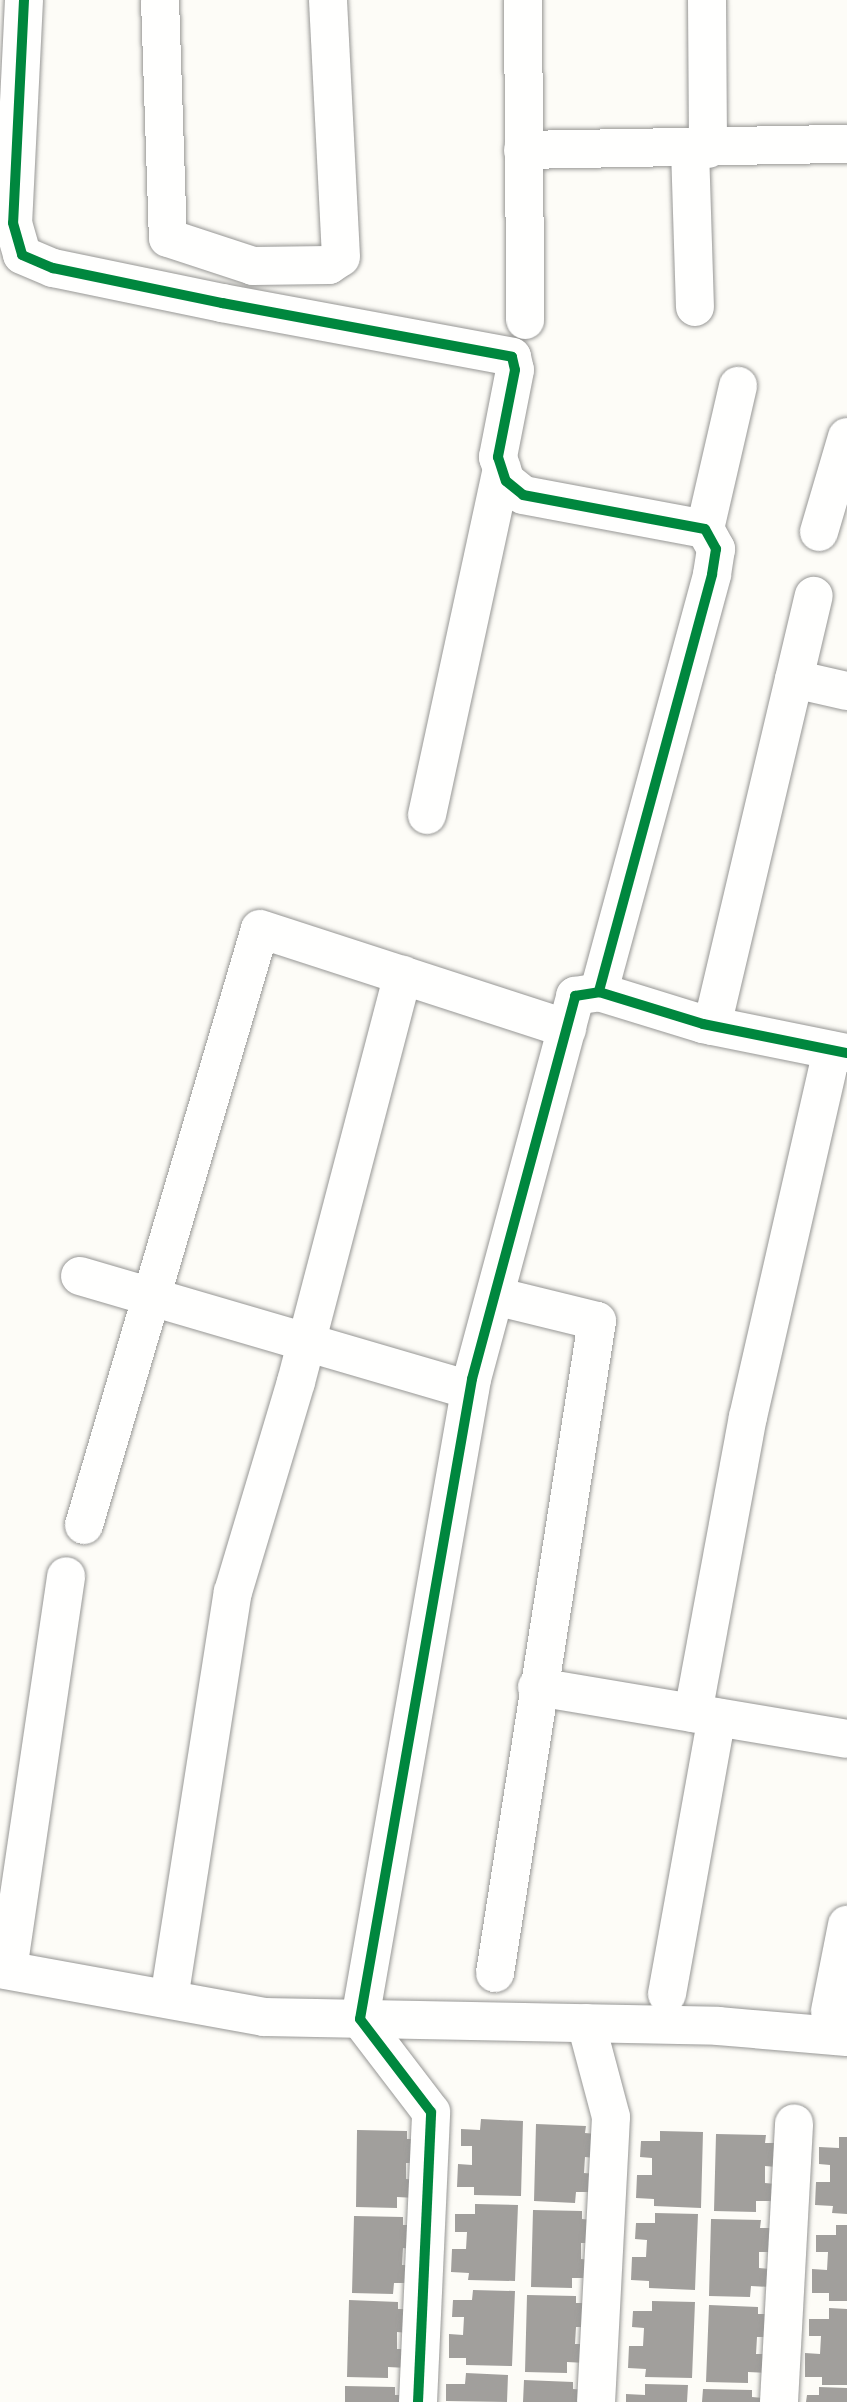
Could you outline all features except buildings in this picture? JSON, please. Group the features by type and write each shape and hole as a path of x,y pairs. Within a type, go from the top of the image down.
{"street":[{"path":"24,0 13,223 22,255 53,268 512,356 515,370 498,457 506,481 523,495 705,529"},
{"path":"160,0 168,238 253,266 334,262 341,257 328,0"},
{"path":"523,0 525,320"},
{"path":"695,307 699,149 707,0"},
{"path":"523,150 847,145"},
{"path":"334,262 339,324"},
{"path":"598,992 712,575 716,550 705,529 738,386"},
{"path":"819,533 847,437"},
{"path":"427,815 502,469"},
{"path":"712,1026 814,596"},
{"path":"794,679 847,691"},
{"path":"83,1525 260,929 566,1030"},
{"path":"169,1999 233,1592 306,1342 403,975"},
{"path":"418,2402 431,2112 360,2019 470,1390 575,996 598,992 712,1026 839,1052 748,1417 667,1994"},
{"path":"80,1276 470,1390"},
{"path":"495,1296 597,1321 537,1687 495,1973"},
{"path":"66,1576 4,1970 264,2017 718,2026 838,2024 847,1925"},
{"path":"537,1687 847,1739"},
{"path":"586,2023 611,2117 596,2402"},
{"path":"779,2402 794,2123"}],"cycle path":[{"path":"24,0 13,223 22,255 53,268 222,303 512,357 515,370 498,457 506,481 523,495 705,529 716,549 712,575 599,992"},
{"path":"418,2402 431,2112 360,2019 472,1379 575,996 599,992 703,1024 847,1053"}]}
